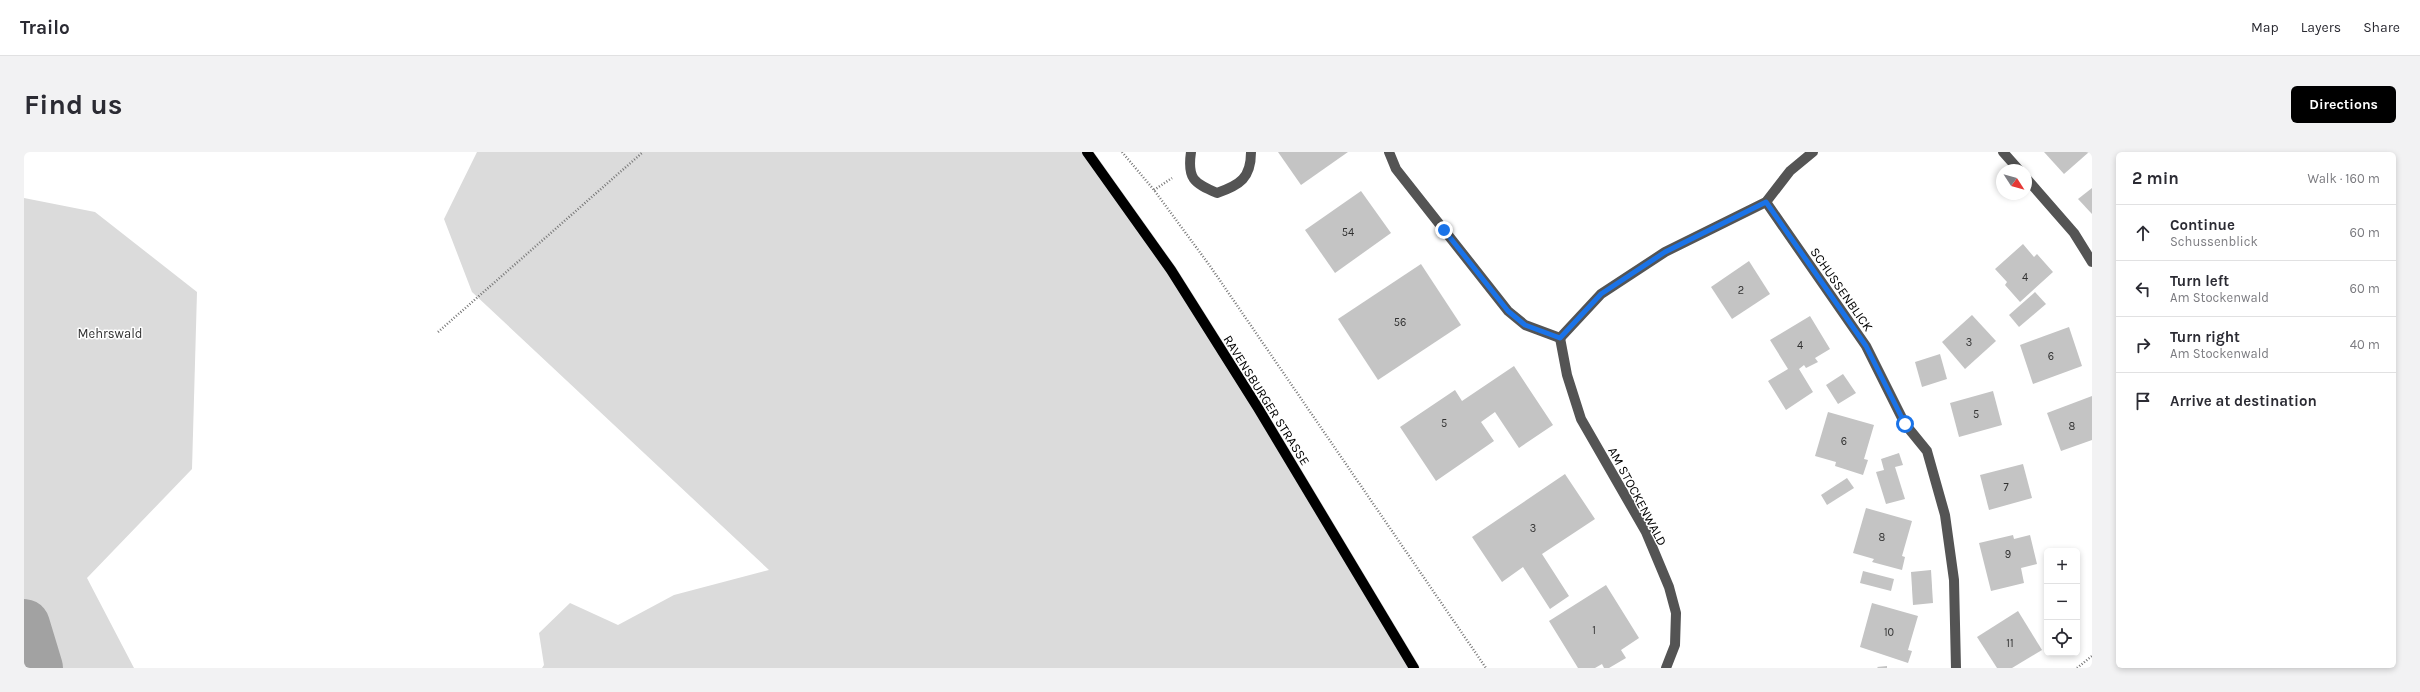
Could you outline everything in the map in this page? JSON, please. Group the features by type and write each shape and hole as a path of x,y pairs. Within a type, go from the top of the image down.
{"main road":[{"name":"RAVENSBURGER STRASSE","path":"1087,152 1175,277 1258,408 1414,668"}],"street":[{"path":"1191,152 1189,168 1198,185 1217,193 1238,186 1251,165 1251,152"},
{"path":"1389,152 1396,169 1508,311 1525,325 1560,338 1601,294 1626,277 1665,252 1766,202 1790,171 1813,152"},
{"path":"2003,152 2014,164"},
{"path":"2032,185 2074,233 2092,262"},
{"name":"SCHUSSENBLICK","path":"1766,202 1866,346 1905,424 1927,450 1945,515 1954,580 1956,668"},
{"name":"AM STOCKENWALD","path":"1560,338 1567,375 1581,419 1646,532 1669,587 1676,613 1675,645 1666,668"}],"path":[{"path":"438,332 643,152"},
{"path":"1122,152 1154,190 1210,266 1486,668"},
{"path":"2077,668 2092,656"}],"green space":[{"path":"477,152 1087,152 1171,270 1414,668 542,668 544,665 539,633 570,603 618,625 674,595 769,570 472,292 444,219"},
{"name":"Mehrswald","path":"24,198 95,212 197,292 192,469 87,578 134,668 24,668"}],"building":[{"path":"1278,152 1348,152 1301,185"},
{"path":"2044,152 2089,152 2064,174"},
{"path":"2092,188 2092,214 2078,199"},
{"path":"1361,191 1391,233 1335,273 1305,230"},
{"path":"2023,244 2034,257 2037,254 2053,272 2020,302 2005,285 2007,282 1995,269"},
{"path":"1749,261 1770,294 1732,319 1711,287"},
{"path":"1421,264 1461,325 1378,380 1338,319"},
{"path":"2035,292 2046,304 2019,327 2009,315"},
{"path":"1972,315 1996,341 1965,369 1942,342"},
{"path":"1810,316 1830,349 1815,358 1818,362 1806,368 1804,365 1799,369 1813,392 1786,410 1768,381 1788,369 1770,340"},
{"path":"2069,327 2082,366 2033,384 2020,345"},
{"path":"1940,354 1947,379 1922,387 1915,362"},
{"path":"1514,366 1553,425 1519,448 1495,412 1481,422 1494,441 1436,481 1400,427 1455,390 1462,401"},
{"path":"1843,374 1856,393 1838,404 1826,385"},
{"path":"1993,391 2002,425 1959,437 1950,403"},
{"path":"2092,396 2092,440 2061,451 2047,413"},
{"path":"1828,412 1874,425 1864,459 1868,460 1863,475 1835,466 1836,462 1815,456"},
{"path":"1899,453 1903,465 1895,467 1905,499 1886,504 1876,472 1884,470 1881,459"},
{"path":"2023,464 2032,498 1989,510 1980,475"},
{"path":"1565,474 1595,519 1542,554 1569,596 1550,609 1523,567 1502,582 1472,537"},
{"path":"1847,478 1854,488 1827,505 1821,495"},
{"path":"1866,508 1912,521 1902,556 1905,557 1902,570 1872,562 1874,559 1853,553"},
{"path":"2013,535 2014,539 2030,535 2037,564 2021,568 2024,583 1991,591 1979,543"},
{"path":"1931,570 1933,603 1913,605 1911,572"},
{"path":"1863,571 1894,579 1891,591 1860,583"},
{"path":"1606,585 1639,638 1621,650 1626,658 1609,668 1604,668 1602,664 1595,668 1578,668 1549,621"},
{"path":"1872,603 1918,616 1908,650 1912,651 1908,663 1860,647"},
{"path":"2018,611 2042,650 2012,668 1997,668 1977,637"},
{"path":"1887,666 1887,668 1877,667"}],"waterway":[{"path":"24,625 37,668"}],"route":[{"path":"1444,230 1508,311 1525,325 1560,338 1601,294 1665,252 1766,202 1866,346 1905,424"}]}
